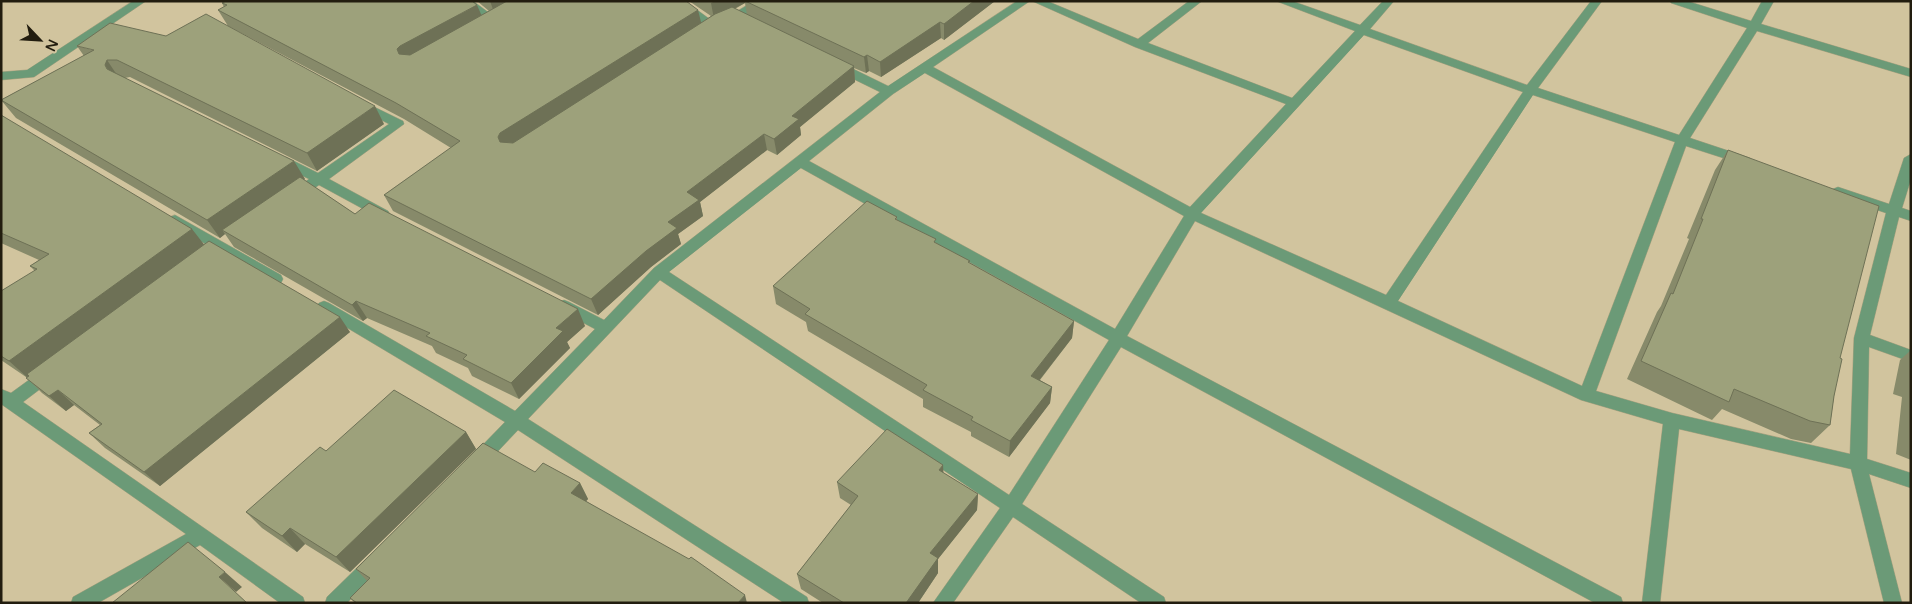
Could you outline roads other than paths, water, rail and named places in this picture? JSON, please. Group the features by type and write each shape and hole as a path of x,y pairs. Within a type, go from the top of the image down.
{"street":[{"path":"1,76 30,74 141,1"},
{"path":"465,1 493,21"},
{"path":"677,1 709,29 763,1"},
{"path":"464,474 518,421 659,272 889,91 1025,1"},
{"path":"1036,1 1139,44 1294,103"},
{"path":"1139,44 1197,1"},
{"path":"1281,1 1530,90 1756,164"},
{"path":"942,603 1011,506 1118,338 1192,214 1389,1"},
{"path":"1389,303 1530,90 1598,1"},
{"path":"1675,1 1911,73"},
{"path":"1587,395 1682,140 1768,1"},
{"path":"735,17 752,26"},
{"path":"829,62 889,91"},
{"path":"923,67 1192,214 1587,395 1672,420 1858,463 1911,481"},
{"path":"281,205 398,124 354,101"},
{"path":"266,152 398,223"},
{"path":"1893,603 1858,463 1862,338 1894,210 1911,158"},
{"path":"801,162 1118,338 1614,603"},
{"path":"1830,189 1911,216"},
{"path":"162,212 288,287"},
{"path":"205,258 236,237"},
{"path":"659,272 1156,603"},
{"path":"314,302 518,421 800,603"},
{"path":"555,302 607,328"},
{"path":"1862,338 1911,356"},
{"path":"65,362 6,398 296,603"},
{"path":"1651,603 1672,420"},
{"path":"80,603 201,535"},
{"path":"334,603 389,548"}]}
